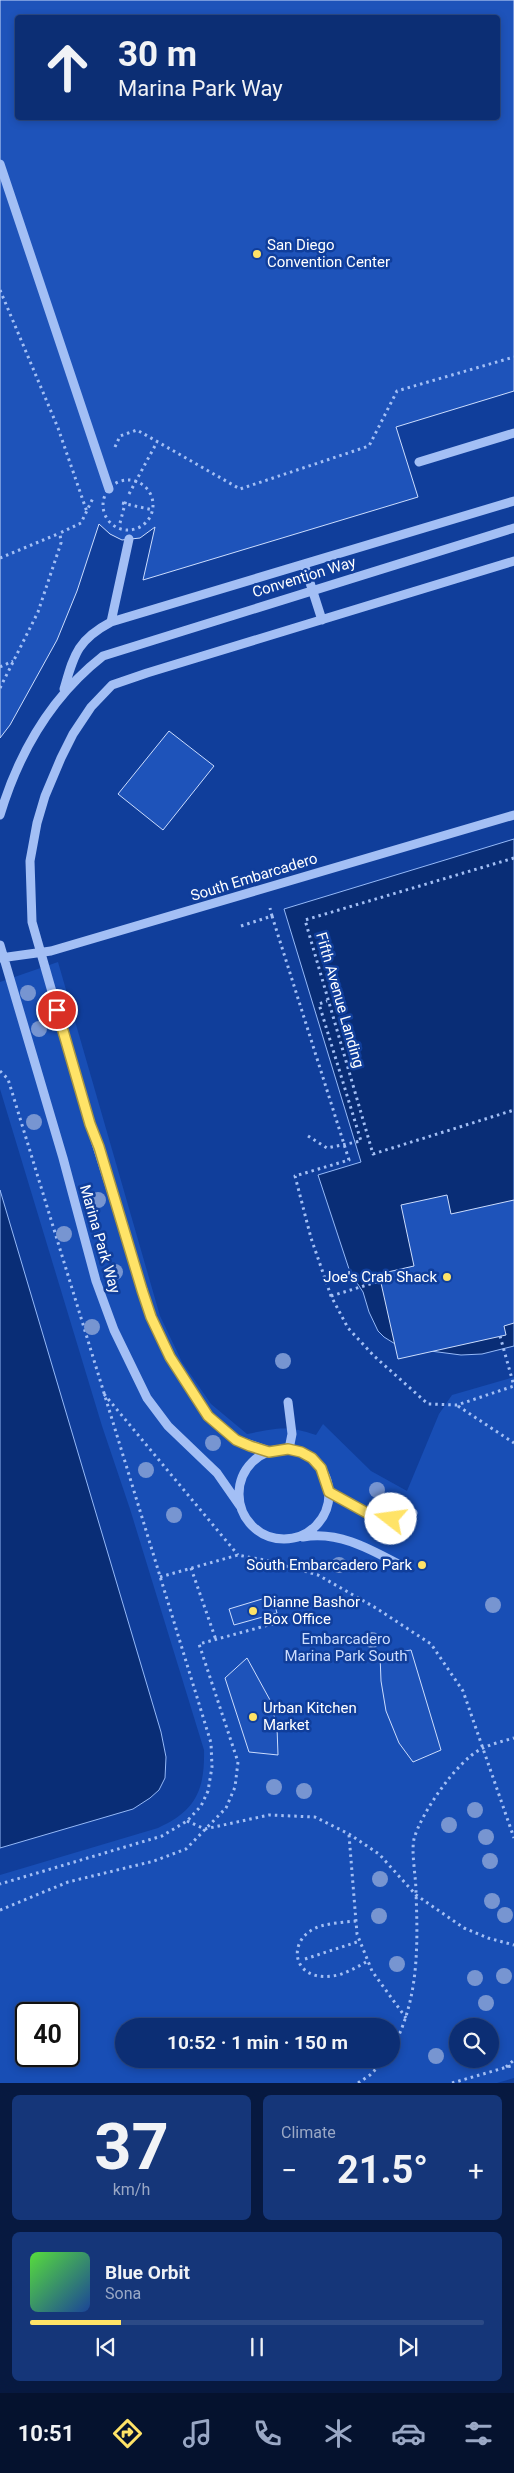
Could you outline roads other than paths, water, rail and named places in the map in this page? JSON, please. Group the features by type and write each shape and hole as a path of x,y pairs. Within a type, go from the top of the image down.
{"street":[{"path":"0,164 109,489"},
{"path":"419,462 514,433"},
{"path":"0,815 14,772 35,734 63,692 75,654 92,632 110,622 514,501"},
{"name":"Convention Way","path":"63,692 79,674 103,656 312,589 514,528"},
{"path":"110,622 129,539"},
{"path":"304,564 322,620 514,562"},
{"name":"Marina Park Way","path":"269,1452 236,1440 208,1416 170,1357 151,1317 90,1124 32,922 30,861 37,823 45,796 73,734 91,707 112,685 322,620"},
{"name":"South Embarcadero","path":"1,958 41,953 514,815"},
{"name":"Marina Park Way","path":"0,944 1,958 63,1158 96,1281 114,1330 147,1398 168,1426 216,1473 240,1506"},
{"path":"288,1402 292,1434 288,1449"},
{"path":"296,1538 310,1532 320,1521 327,1507 329,1492 326,1480 316,1463 301,1452 288,1449 269,1452 257,1458 244,1473 238,1493 240,1506 246,1519 255,1530 267,1537 282,1540 319,1535 336,1537 363,1545 402,1566"},
{"path":"329,1492 367,1513 391,1519 402,1519 413,1513"}],"place":[{"name":"San Diego Convention Center","path":"257,254"},
{"name":"Joe's Crab Shack","path":"447,1277"},
{"name":"South Embarcadero Park","path":"422,1565"},
{"name":"Dianne Bashor Box Office","path":"253,1611"},
{"name":"Urban Kitchen Market","path":"253,1717"}],"park label":[{"name":"Embarcadero Marina Park South","path":"346,1648"}]}
